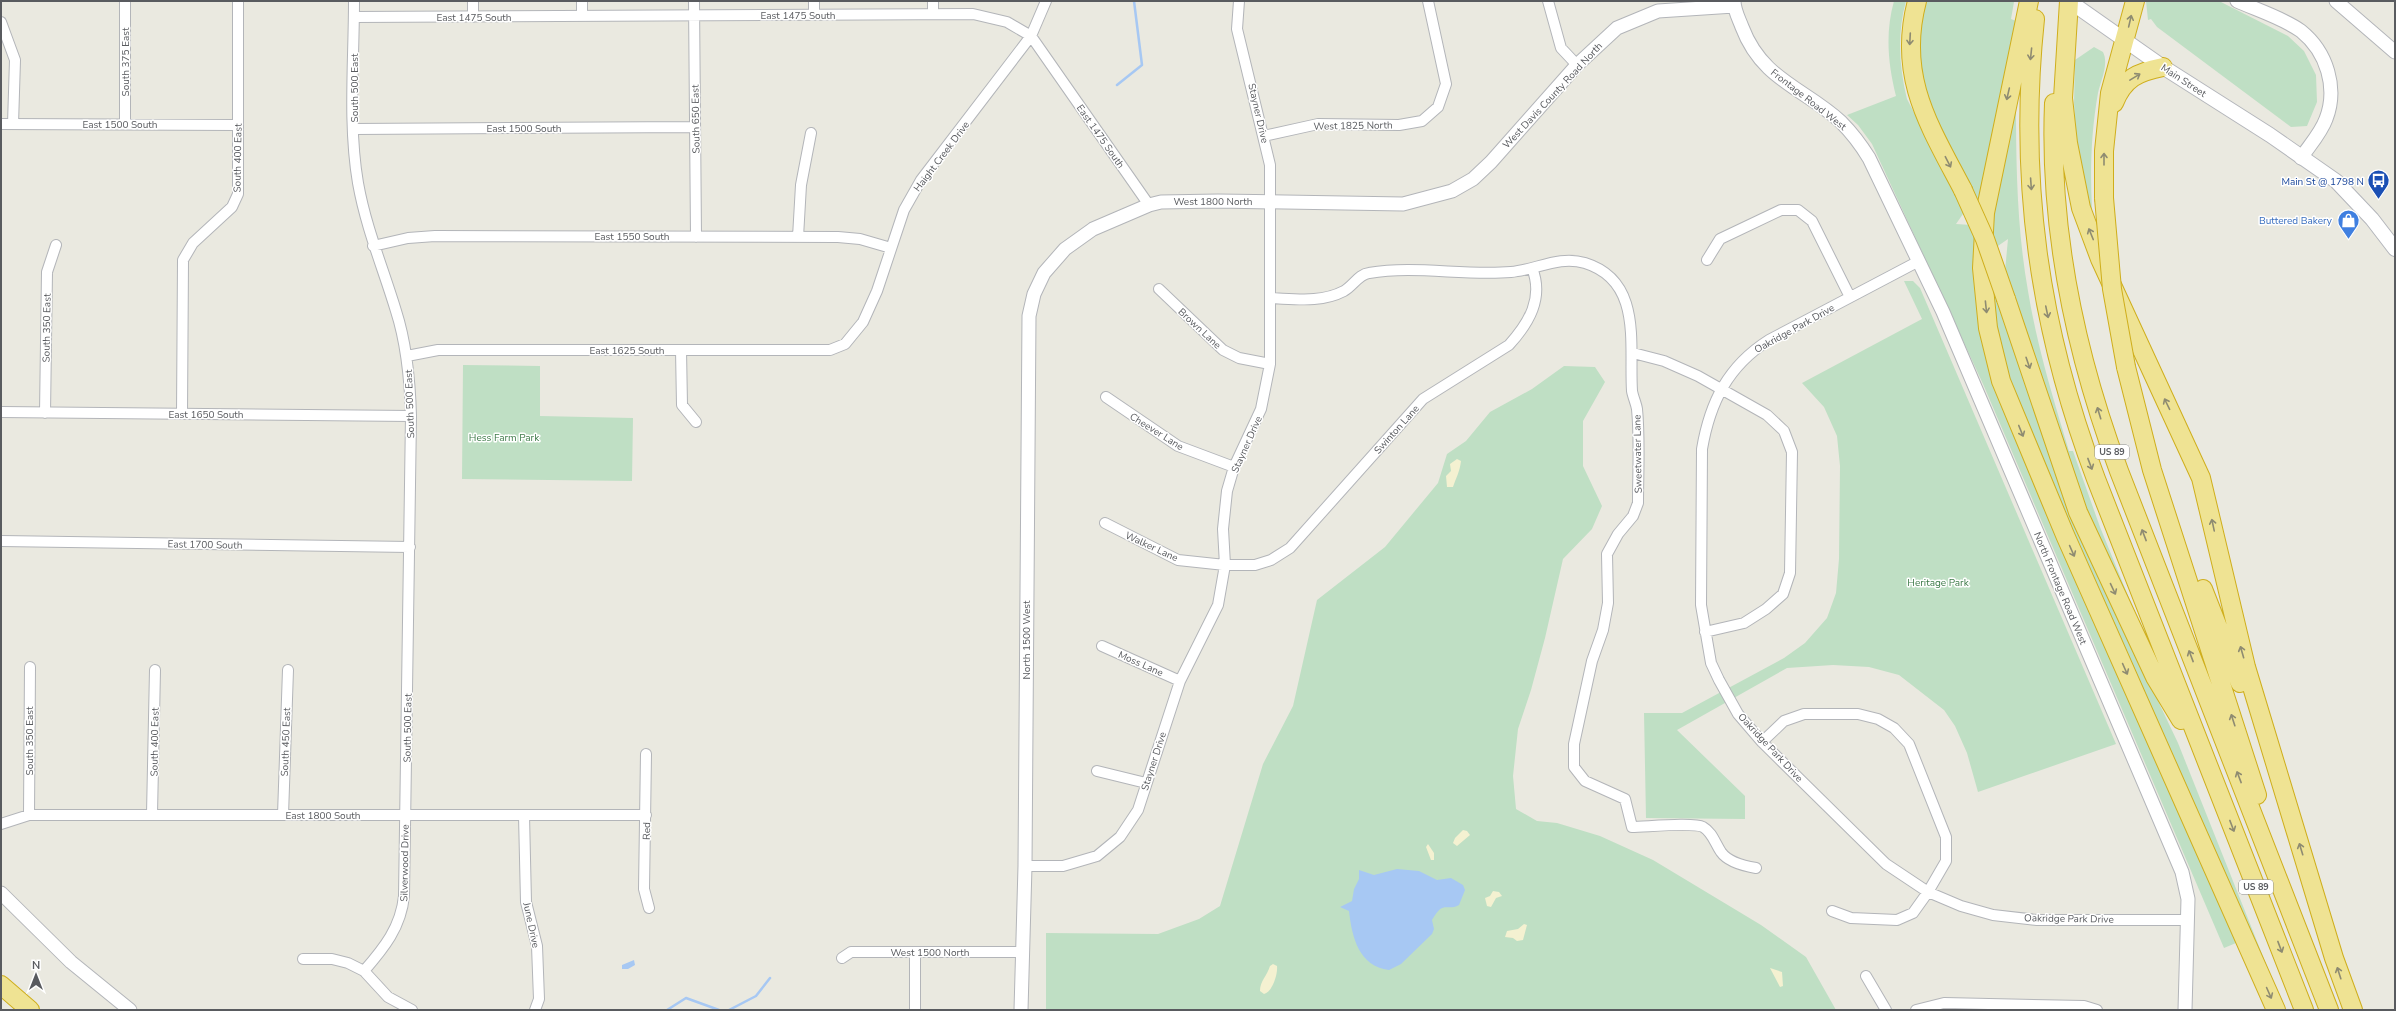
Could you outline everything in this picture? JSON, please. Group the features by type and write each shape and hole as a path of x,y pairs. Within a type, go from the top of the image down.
{"highway":[{"path":"1917,1 1910,40 1912,78 1928,122 1963,190 1985,238 2078,512 2155,677 2208,764"},
{"path":"2029,1 1985,213 1982,268 1988,328 2000,374 2027,447 2276,1010"},
{"name":"US 89","path":"2037,1 2030,62 2029,164 2037,255 2053,341 2079,436 2304,1010"},
{"name":"US 89","path":"2062,1 2055,77 2054,175 2062,260 2076,334 2103,429 2329,1010"},
{"path":"2069,1 2063,98 2068,143 2081,208 2100,259 2201,478 2237,636 2334,958 2353,1010"},
{"path":"2135,1 2126,40 2110,93 2104,151 2104,198 2112,289 2126,367 2149,453 2152,470 2264,816 2278,879"},
{"path":"2107,120 2120,89 2132,77 2146,70 2163,67"},
{"path":"2149,453 2253,716 2272,756"},
{"path":"1,985 30,1010"}],"main road":[{"name":"Main Street","path":"2069,1 2163,67 2270,135 2326,175 2349,193 2395,249"}],"street":[{"name":"South 375 East","path":"125,1 125,124"},
{"name":"South 400 East","path":"182,414 183,260 193,243 232,207 238,194 238,1"},
{"name":"South 500 East","path":"354,1 354,128 358,183 373,246 396,312 407,356 411,416 405,815"},
{"path":"473,1 473,17"},
{"path":"582,1 582,16"},
{"name":"South 650 East","path":"694,1 696,237"},
{"path":"814,1 814,15"},
{"path":"933,1 933,14"},
{"name":"Haight Creek Drive","path":"845,344 863,322 877,291 904,210 921,180 1031,36 1046,1"},
{"name":"Stayner Drive","path":"1025,866 1063,866 1097,856 1120,838 1138,810 1180,681 1218,605 1226,565 1223,546 1224,512 1234,467 1261,409 1270,364 1270,165 1237,29 1239,1"},
{"name":"West 1825 North","path":"1264,136 1318,124 1399,125 1422,121 1438,107 1446,84 1428,1"},
{"path":"1548,1 1561,48 1577,65"},
{"path":"2237,1 2301,32 2320,53 2330,77 2332,100 2325,121 2301,158"},
{"path":"2336,1 2395,52"},
{"name":"West Davis County Road North","path":"1403,204 1452,191 1473,178 1577,65 1617,28 1658,11 1734,3"},
{"name":"Frontage Road West","path":"1734,3 1747,40 1761,60 1779,78 1840,121 1856,138 1869,158 1919,261"},
{"name":"East 1475 South","path":"354,17 973,14 1007,22 1031,36 1149,205"},
{"path":"1,22 15,60 13,124"},
{"name":"East 1500 South","path":"1,124 238,125"},
{"name":"East 1500 South","path":"354,128 695,127"},
{"path":"798,237 801,185 811,133"},
{"name":"West 1800 North","path":"1044,273 1065,250 1093,229 1149,205 1161,202 1269,201 1403,204"},
{"path":"1706,260 1720,239 1781,210 1798,210 1812,221 1850,297"},
{"name":"East 1550 South","path":"373,246 408,238 435,236 798,237 860,239 891,248"},
{"name":"South 350 East","path":"45,413 47,272 56,245"},
{"name":"Oakridge Park Drive","path":"1919,261 1750,352 1720,390 1706,426 1702,449 1701,605 1711,663 1738,714 1762,742 1886,864 1928,892 1961,906 1993,915 2037,920 2187,920"},
{"name":"North Frontage Road West","path":"1919,261 1943,312 2182,872 2188,899 2184,1010"},
{"name":"Sweetwater Lane","path":"1270,298 1327,298 1347,289 1366,273 1388,270 1511,272 1553,262 1584,263 1610,279 1618,287 1626,305 1632,329 1632,392 1637,408 1638,503 1634,516 1618,534 1607,554 1608,603 1603,630 1592,661 1574,744 1574,767 1585,781 1625,799 1632,827 1692,825 1702,827 1711,834 1725,857 1756,868"},
{"name":"Swinton Lane","path":"1226,565 1255,565 1271,560 1290,548 1423,399 1509,345 1521,333 1535,304 1538,289 1532,268"},
{"name":"North 1500 West","path":"1021,1010 1021,952 1025,866 1029,316 1034,294 1044,273"},
{"name":"Brown Lane","path":"1159,289 1222,350 1239,358 1270,364"},
{"name":"East 1625 South","path":"407,356 438,350 830,350 845,344"},
{"path":"681,350 682,405 696,422"},
{"path":"1633,353 1677,366 1707,380 1720,390 1767,415 1784,432 1792,452 1790,573 1783,594 1766,609 1744,623 1705,632"},
{"name":"Cheever Lane","path":"1106,398 1178,446 1234,467"},
{"name":"East 1650 South","path":"1,412 411,416"},
{"name":"Walker Lane","path":"1105,524 1178,560 1226,565"},
{"name":"East 1700 South","path":"1,541 410,547"},
{"name":"Moss Lane","path":"1102,646 1180,681"},
{"name":"South 350 East","path":"29,815 30,667"},
{"name":"South 400 East","path":"152,814 155,670"},
{"name":"South 450 East","path":"283,815 288,670"},
{"path":"1762,742 1784,721 1804,714 1858,714 1878,719 1894,728 1909,744 1946,837 1946,861 1928,892 1913,913 1897,920 1851,918 1832,911"},
{"name":"Red","path":"646,754 644,889 649,908"},
{"path":"1097,771 1146,784"},
{"name":"East 1800 South","path":"1,824 29,815 646,815"},
{"name":"Silverwood Drive","path":"364,971 386,945 402,914 405,815"},
{"name":"June Drive","path":"524,815 526,902 537,946 539,999 535,1010"},
{"path":"1,893 72,962 130,1010"},
{"name":"West 1500 North","path":"842,958 851,952 1021,952"},
{"path":"915,952 915,1010"},
{"path":"303,959 332,959 348,963 364,971 388,997 412,1010"},
{"path":"1866,976 1886,1010"},
{"path":"1916,1010 1944,1004 2084,1006 2097,1010"}],"green space":[{"path":"1894,1 1906,1 1901,25 1900,50 1902,75 1907,99 1965,211 1956,224 1971,225 1976,239 1978,306 2236,943 2224,948 1983,384 1872,144 1858,125 1847,115 1896,96 1889,60 1889,25"},
{"path":"1924,1 2014,2 2011,19 2016,21 1980,198 1975,199 1944,140 1918,73 1919,20"},
{"path":"2146,1 2219,1 2288,36 2304,51 2316,75 2317,102 2307,126 2291,127 2157,27 2151,19 2148,20"},
{"path":"2094,47 2103,52 2105,57 2105,67 2098,93 2092,137 2092,209 2090,209 2077,150 2074,103 2075,60"},
{"path":"2016,103 2017,174 2021,244 2028,291 2041,352 2051,392 2069,451 2073,451 2100,527 2142,630 2084,512 2005,271 2008,239 1995,248 1990,235 2006,146"},
{"name":"Heritage Park","path":"1904,281 1913,281 1920,288 2116,744 1978,792 1967,753 1955,726 1944,710 1899,675 1869,667 1833,665 1787,668 1677,730 1745,796 1745,819 1646,818 1644,713 1682,713 1784,658 1805,643 1827,618 1836,593 1839,559 1840,466 1837,436 1824,407 1802,383 1922,319"},
{"path":"1991,281 2059,481 2099,577 2178,743 2280,999 2100,600 2008,381 1994,314"},
{"name":"Hess Farm Park","path":"463,365 540,366 540,416 633,418 632,481 462,479"},
{"path":"1564,366 1595,367 1605,382 1583,421 1583,466 1602,506 1592,529 1563,559 1545,638 1531,690 1518,729 1513,776 1516,809 1537,821 1557,823 1600,836 1653,860 1761,925 1806,957 1836,1010 1046,1010 1046,933 1158,934 1199,919 1220,906 1263,764 1293,706 1317,600 1385,547 1438,483 1447,454 1466,441 1490,412 1532,389"}],"sand":[{"path":"1457,459 1461,461 1458,474 1453,487 1447,487 1446,476 1451,471 1450,464"},
{"path":"1463,830 1467,831 1470,835 1457,846 1453,843 1455,838"},
{"path":"1428,844 1434,853 1434,860 1431,860 1426,847"},
{"path":"1493,891 1499,892 1502,896 1496,898 1491,907 1487,906 1485,898 1490,896"},
{"path":"1524,924 1527,925 1523,940 1517,941 1513,938 1505,937 1507,931 1518,929"},
{"path":"1273,964 1277,966 1275,978 1270,990 1264,994 1260,991 1261,984 1270,966"},
{"path":"1770,968 1782,972 1783,986 1780,987"}],"water":[{"path":"1397,869 1419,871 1437,880 1451,878 1463,885 1465,890 1459,905 1455,907 1442,908 1436,914 1432,920 1434,929 1432,934 1401,964 1389,970 1371,963 1364,957 1352,931 1349,911 1340,907 1352,901 1354,889 1359,879 1359,870 1374,875"},
{"path":"634,960 635,965 628,969 622,969 622,965"}],"waterway":[{"path":"1117,85 1142,65 1134,1"},
{"path":"729,1010 756,996 770,978"},
{"path":"667,1010 686,998 719,1010"}],"place":[{"name":"Main St @ 1798 N","path":"2379,200"},
{"name":"Buttered Bakery","path":"2348,240"}]}
